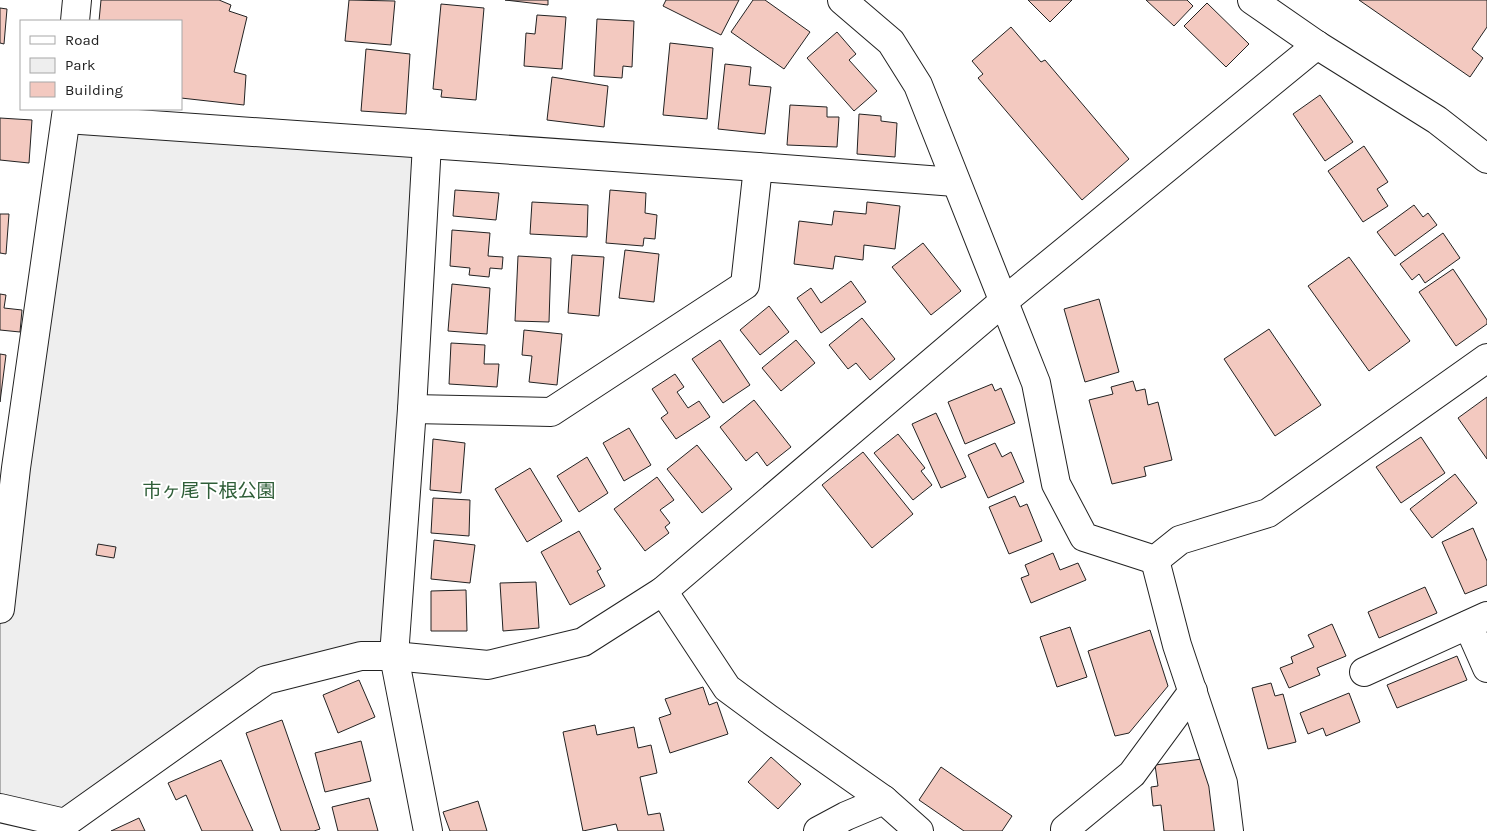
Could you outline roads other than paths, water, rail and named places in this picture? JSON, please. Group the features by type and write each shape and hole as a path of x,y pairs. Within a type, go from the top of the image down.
{"street":[{"path":"75,20 77,0"},
{"path":"842,0 891,42 918,85 1036,383 1056,484 1084,537 1155,560"},
{"path":"1252,0 1317,45 1437,120 1487,159"},
{"path":"0,808 66,827 266,680 361,656 394,656 488,665 583,642 663,591 1004,301 1317,45"},
{"path":"0,609 10,438 67,114 427,144 955,182"},
{"path":"427,144 412,409 394,656 428,831"},
{"path":"412,409 551,412 745,285 758,167"},
{"path":"1155,560 1180,540 1268,513 1487,358"},
{"path":"1155,560 1178,645 1223,783 1229,831"},
{"path":"663,591 727,688 884,800 919,831"},
{"path":"1364,672 1478,620 1487,668"},
{"path":"1064,830 1132,774 1193,691"},
{"path":"818,831 846,816 884,800"}],"park label":[{"name":"市ヶ尾下根公園","path":"209,491"}]}
